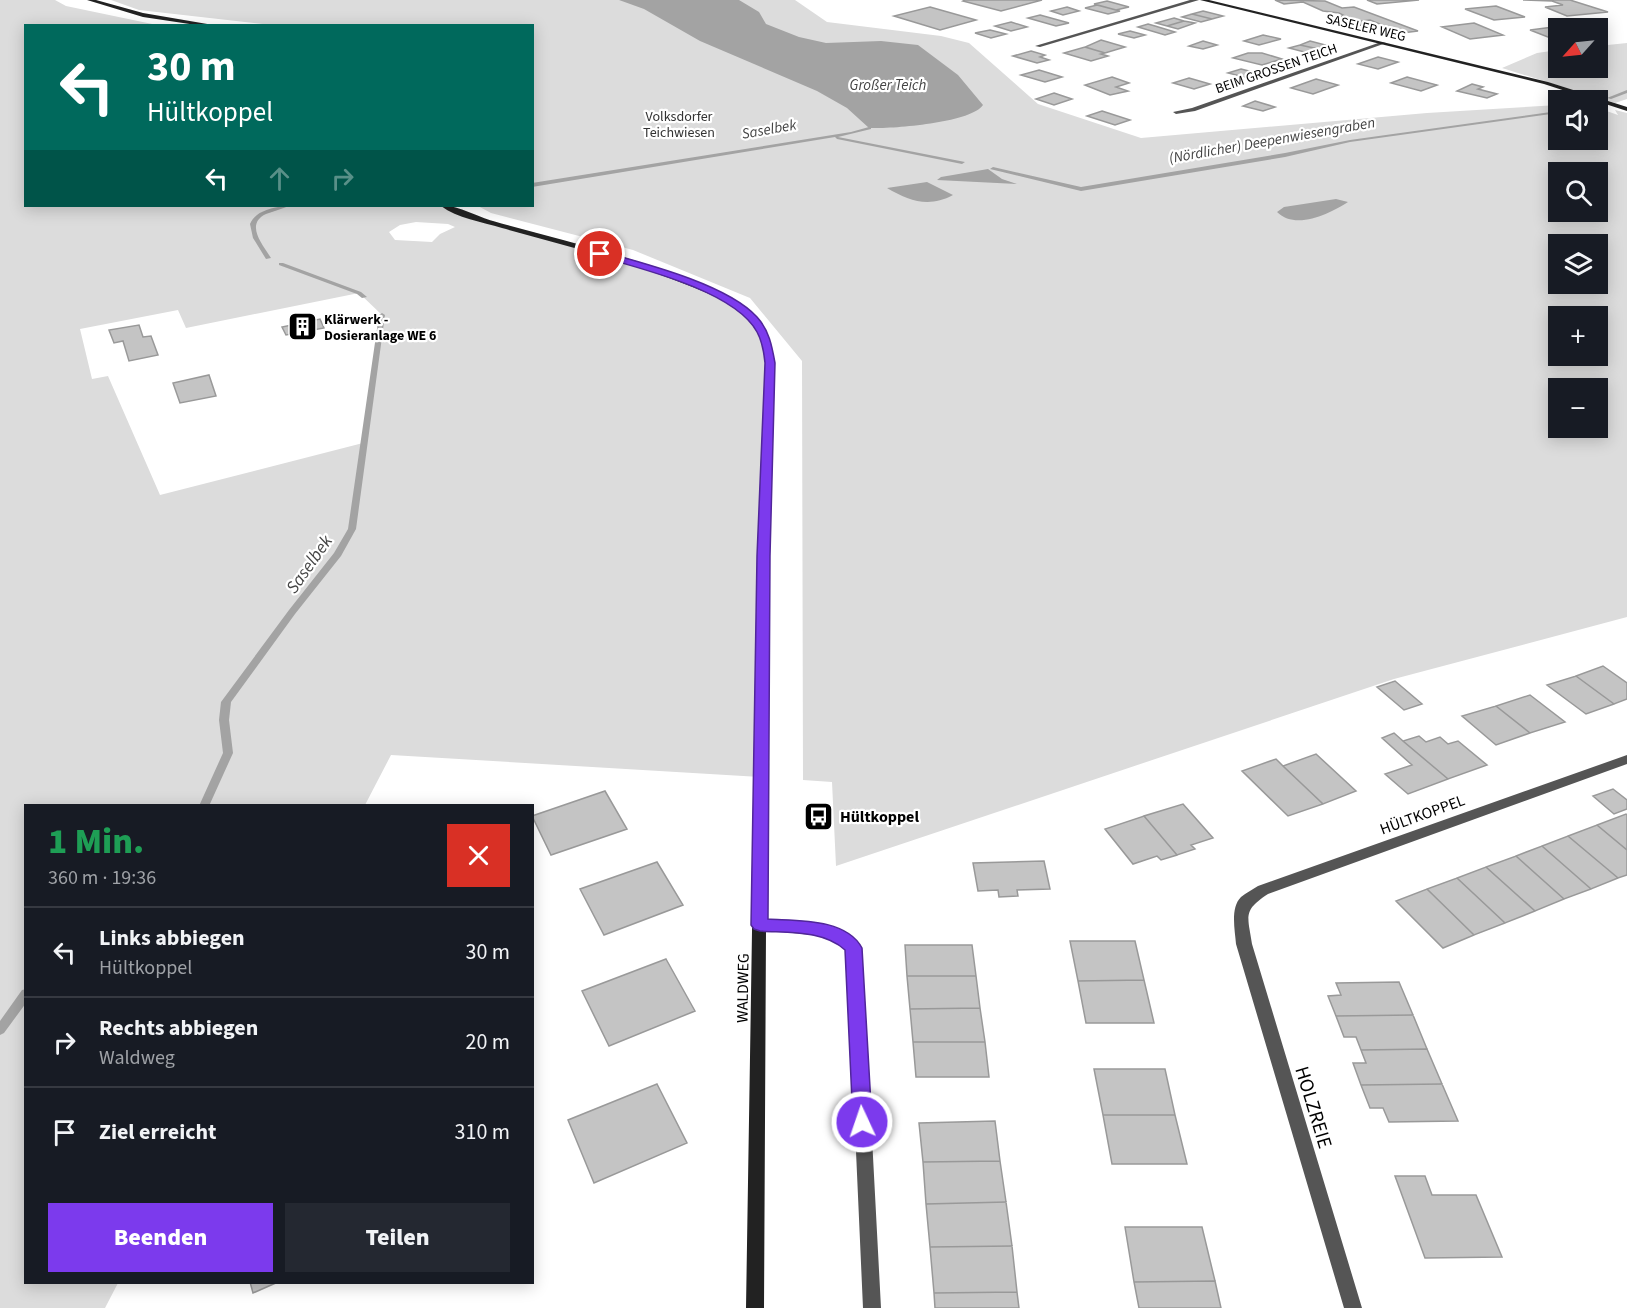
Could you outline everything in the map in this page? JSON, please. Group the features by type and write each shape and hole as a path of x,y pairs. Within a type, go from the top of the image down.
{"main road":[{"path":"90,0 143,15 204,24"},
{"name":"SASELER WEG","path":"1203,0 1546,83 1627,109"},
{"name":"SASELER WEG","path":"1489,69 1559,90"},
{"name":"SASELER WEG","path":"1608,104 1627,109"},
{"name":"WALDWEG","path":"448,207 477,218 680,278 741,307 763,333 770,363 764,556 755,1308"}],"street":[{"path":"1038,46 1196,0"},
{"name":"BEIM GROSSEN TEICH","path":"1176,112 1193,110 1383,43"},
{"name":"HÜLTKOPPEL","path":"1241,916 1246,901 1263,890 1627,759"},
{"name":"HOLZREIE","path":"1241,916 1244,944 1353,1308"},
{"path":"760,925 812,928 841,936 854,948 872,1308"}],"green space":[{"path":"0,0 55,0 66,6 152,24 24,24 24,207 447,207 461,213 571,243 661,271 701,287 733,303 754,319 768,348 760,777 391,755 366,804 24,804 24,1284 117,1284 105,1308 0,1308","holes":["416,222 448,224 455,227 440,234 432,242 395,240 389,232 400,225","359,293 382,315 363,443 160,495 108,376 92,379 80,329 178,310 186,328"]},
{"name":"Volksdorfer Teichwiesen","path":"111,0 795,0 827,22 941,36 969,43 1038,104 1141,138 1427,113 1548,106 1548,150 1608,150 1608,112 1618,115 1615,110 1627,113 1627,617 1394,679 836,866 832,782 803,780 802,361 750,298 633,250 491,213 480,207 534,207 534,24 263,24 139,10"},
{"path":"1627,43 1627,99 1615,103 1608,101 1608,90 1573,90 1502,68 1537,53 1548,51 1548,78 1608,78 1608,45"}],"water":[{"name":"Großer Teich","path":"619,0 739,0 759,12 766,24 799,37 826,43 881,41 918,45 958,75 983,105 976,111 963,116 930,124 869,128 847,108 817,91 700,41 644,9"},
{"path":"988,169 1002,179 1017,184 937,180 941,177"},
{"path":"927,182 953,195 927,202 911,199 887,188"},
{"path":"1336,199 1348,202 1313,218 1294,220 1277,212 1284,207"}],"building":[{"path":"1042,0 1001,11 963,1"},
{"path":"1275,0 1325,1 1342,8 1354,7 1418,31 1402,33 1370,20 1362,21 1369,24 1356,26 1333,17 1345,16 1339,13 1323,11 1303,2 1284,4"},
{"path":"1367,0 1419,0 1377,4"},
{"path":"1523,0 1570,0 1608,12 1567,16 1545,7 1563,5 1552,1"},
{"path":"1107,1 1129,7 1116,10 1094,4"},
{"path":"1097,5 1120,11 1108,14 1085,8"},
{"path":"1496,6 1525,17 1494,20 1465,9"},
{"path":"930,7 976,20 940,30 894,16"},
{"path":"1067,7 1079,11 1063,15 1051,11"},
{"path":"1203,11 1223,16 1212,19 1192,14"},
{"path":"1192,14 1212,19 1201,22 1182,17"},
{"path":"1040,15 1069,23 1056,26 1028,18"},
{"path":"1174,18 1184,21 1167,26 1156,23"},
{"path":"1184,21 1195,23 1178,29 1167,26"},
{"path":"1011,22 1027,27 1011,31 995,26"},
{"path":"1474,23 1503,35 1470,39 1442,27"},
{"path":"1148,24 1175,32 1165,35 1138,27"},
{"path":"1548,28 1548,37 1530,30"},
{"path":"990,30 1006,34 991,38 975,33"},
{"path":"1130,31 1145,35 1134,38 1118,34"},
{"path":"1263,35 1281,39 1259,45 1244,41"},
{"path":"1101,40 1125,47 1105,53 1085,47"},
{"path":"1203,41 1217,45 1203,49 1189,46"},
{"path":"1310,41 1333,47 1323,50 1300,45"},
{"path":"1300,45 1323,50 1312,54 1289,48"},
{"path":"1085,47 1108,56 1091,61 1064,53"},
{"path":"1031,51 1045,55 1040,57 1049,60 1037,63 1013,56"},
{"path":"1248,53 1262,53 1282,59 1262,65 1233,58"},
{"path":"1378,57 1398,62 1378,69 1358,64"},
{"path":"1241,69 1257,73 1244,77 1228,73"},
{"path":"1039,70 1062,77 1045,82 1021,75"},
{"path":"1112,77 1129,83 1116,87 1128,91 1110,95 1085,85"},
{"path":"1407,77 1437,85 1421,91 1391,83"},
{"path":"1189,78 1210,84 1194,89 1173,83"},
{"path":"1316,79 1338,85 1313,94 1291,88"},
{"path":"1472,84 1483,87 1478,89 1497,94 1487,98 1457,91"},
{"path":"1054,93 1072,99 1054,105 1036,99"},
{"path":"1255,101 1275,107 1263,111 1243,106"},
{"path":"1102,111 1130,120 1115,125 1087,116"},
{"name":"Klärwerk - Dosieranlage WE 6","path":"320,319 324,328 286,335 282,327"},
{"path":"139,325 143,337 151,336 158,355 129,361 123,341 114,343 109,330"},
{"path":"209,375 216,396 180,403 173,383"},
{"path":"1603,666 1627,683 1627,699 1614,704 1576,676"},
{"path":"1576,676 1614,704 1586,714 1547,685"},
{"path":"1395,681 1422,704 1404,710 1377,687"},
{"path":"1530,695 1565,722 1530,733 1496,706"},
{"path":"1496,706 1530,733 1496,745 1462,716"},
{"path":"1394,733 1448,779 1408,794 1385,774 1412,765 1382,738"},
{"path":"1419,736 1426,742 1440,737 1448,744 1458,741 1487,765 1448,779 1403,741"},
{"path":"1316,754 1356,791 1323,804 1283,766"},
{"path":"1276,759 1323,804 1288,816 1242,771"},
{"path":"1613,789 1627,800 1627,809 1614,814 1593,796"},
{"path":"605,791 627,829 551,855 534,820 534,815"},
{"path":"1183,804 1213,838 1191,845 1195,849 1177,855 1144,816"},
{"path":"1627,815 1627,850 1597,825"},
{"path":"1144,816 1177,855 1161,860 1157,856 1133,864 1105,829"},
{"path":"1597,825 1627,850 1627,875 1618,878 1568,836"},
{"path":"1568,836 1618,878 1591,889 1542,846"},
{"path":"1542,846 1591,889 1564,899 1516,856"},
{"path":"1516,856 1564,899 1535,911 1486,867"},
{"path":"1044,861 1050,889 1017,890 1018,896 999,897 998,890 978,891 973,863"},
{"path":"657,862 683,905 604,935 580,889"},
{"path":"1486,867 1535,911 1505,923 1457,878"},
{"path":"1457,878 1505,923 1474,935 1427,889"},
{"path":"1427,889 1474,935 1443,948 1396,901"},
{"path":"1070,941 1135,941 1144,980 1078,981"},
{"path":"905,945 972,945 976,976 907,976"},
{"path":"666,959 695,1011 609,1046 582,991"},
{"path":"907,976 976,976 980,1008 910,1009"},
{"path":"1144,980 1154,1023 1086,1023 1078,981"},
{"path":"1399,982 1413,1015 1336,1016 1328,996 1341,995 1336,983"},
{"path":"980,1008 985,1042 913,1042 910,1009"},
{"path":"1413,1015 1427,1049 1361,1050 1356,1037 1344,1037 1336,1016"},
{"path":"913,1042 985,1042 989,1077 916,1077"},
{"path":"1427,1049 1442,1084 1361,1085 1353,1063 1366,1063 1361,1050"},
{"path":"1094,1069 1165,1069 1175,1115 1103,1115"},
{"path":"657,1084 687,1143 594,1183 568,1120"},
{"path":"1442,1084 1458,1121 1389,1122 1383,1108 1370,1108 1361,1085"},
{"path":"1103,1115 1175,1115 1187,1164 1112,1164"},
{"path":"995,1121 1000,1161 923,1162 919,1123"},
{"path":"1000,1161 1006,1202 926,1204 923,1162"},
{"path":"1395,1176 1425,1176 1432,1195 1476,1195 1502,1257 1425,1258"},
{"path":"1006,1202 1012,1246 930,1247 926,1204"},
{"path":"1125,1227 1202,1227 1215,1281 1134,1282"},
{"path":"1012,1246 1017,1292 934,1293 930,1247"},
{"path":"1215,1281 1221,1308 1139,1308 1134,1282"},
{"path":"251,1284 273,1284 253,1293"},
{"path":"1017,1292 1019,1308 935,1308 934,1293"}],"waterway":[{"name":"(Nördlicher) Deepenwiesengraben","path":"1609,98 1627,91"},
{"name":"(Nördlicher) Deepenwiesengraben","path":"993,169 1081,189 1285,155 1350,141 1548,113"},
{"name":"Saselbek","path":"534,185 852,133 869,128"},
{"name":"(Nördlicher) Deepenwiesengraben","path":"837,138 962,162"},
{"name":"Saselbek","path":"268,258 256,238 253,224 261,214 282,207"},
{"name":"Saselbek","path":"281,264 359,293 364,297"},
{"name":"Saselbek","path":"205,804 228,753 224,720 226,702 338,554 352,529 382,315"},
{"name":"Saselbek","path":"0,1030 24,996"}],"place":[{"name":"Klärwerk - Dosieranlage WE 6","path":"303,327"},
{"name":"Hültkoppel","path":"819,816"}],"route":[{"path":"600,254 680,278 741,307 754,319 763,333 768,348 770,363 764,556 760,925 812,928 841,936 854,948 862,1122"}]}
